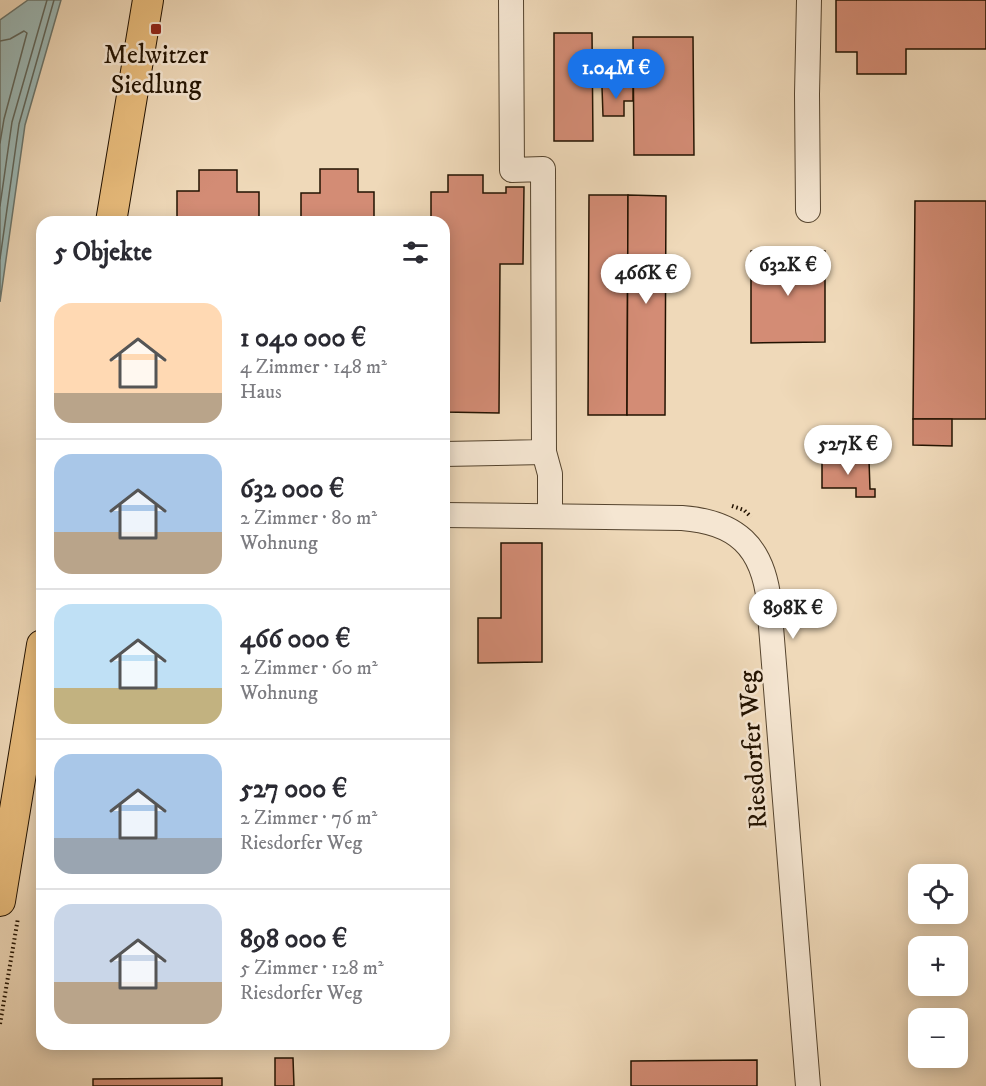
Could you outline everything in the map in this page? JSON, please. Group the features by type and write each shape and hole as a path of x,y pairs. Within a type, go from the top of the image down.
{"main road":[{"path":"112,216 148,0"},
{"path":"0,901 36,682"}],"street":[{"path":"511,0 512,170 543,169 544,452 550,474 550,516"},
{"path":"808,210 809,0"},
{"path":"450,454 544,452"},
{"name":"Riesdorfer Weg","path":"450,515 702,519 731,530 758,558 768,587 808,1086"}],"path":[{"path":"728,504 744,510 756,523"}],"water":[{"path":"28,0 61,0 25,125 0,302 0,20"}],"building":[{"path":"836,0 986,0 986,49 906,49 906,74 857,74 857,52 836,52"},
{"path":"554,33 592,33 593,141 554,141"},
{"path":"633,37 693,37 694,155 634,155"},
{"path":"633,86 633,101 624,101 624,116 603,116 602,87"},
{"path":"320,169 358,169 358,192 374,192 374,216 301,216 301,193 320,193"},
{"path":"199,170 237,170 237,192 259,192 259,216 177,216 177,191 199,191"},
{"path":"448,175 483,175 483,193 506,193 506,187 524,187 523,264 500,264 499,413 450,412 450,216 431,216 431,192 448,192"},
{"path":"589,195 628,195 627,415 588,415"},
{"path":"628,195 666,196 665,415 627,415"},
{"path":"915,201 986,201 986,419 913,419"},
{"path":"751,251 825,251 825,342 751,343"},
{"path":"913,419 952,419 952,446 913,445"},
{"path":"822,460 869,460 870,489 875,489 875,497 856,497 856,488 822,488"},
{"path":"501,543 542,543 542,662 478,663 478,618 501,618"},
{"path":"275,1058 293,1058 294,1086 275,1086"},
{"path":"757,1060 757,1086 631,1086 631,1061"},
{"path":"222,1078 222,1086 93,1086 93,1079"}],"place":[{"name":"Melwitzer Siedlung","path":"156,29"}]}
